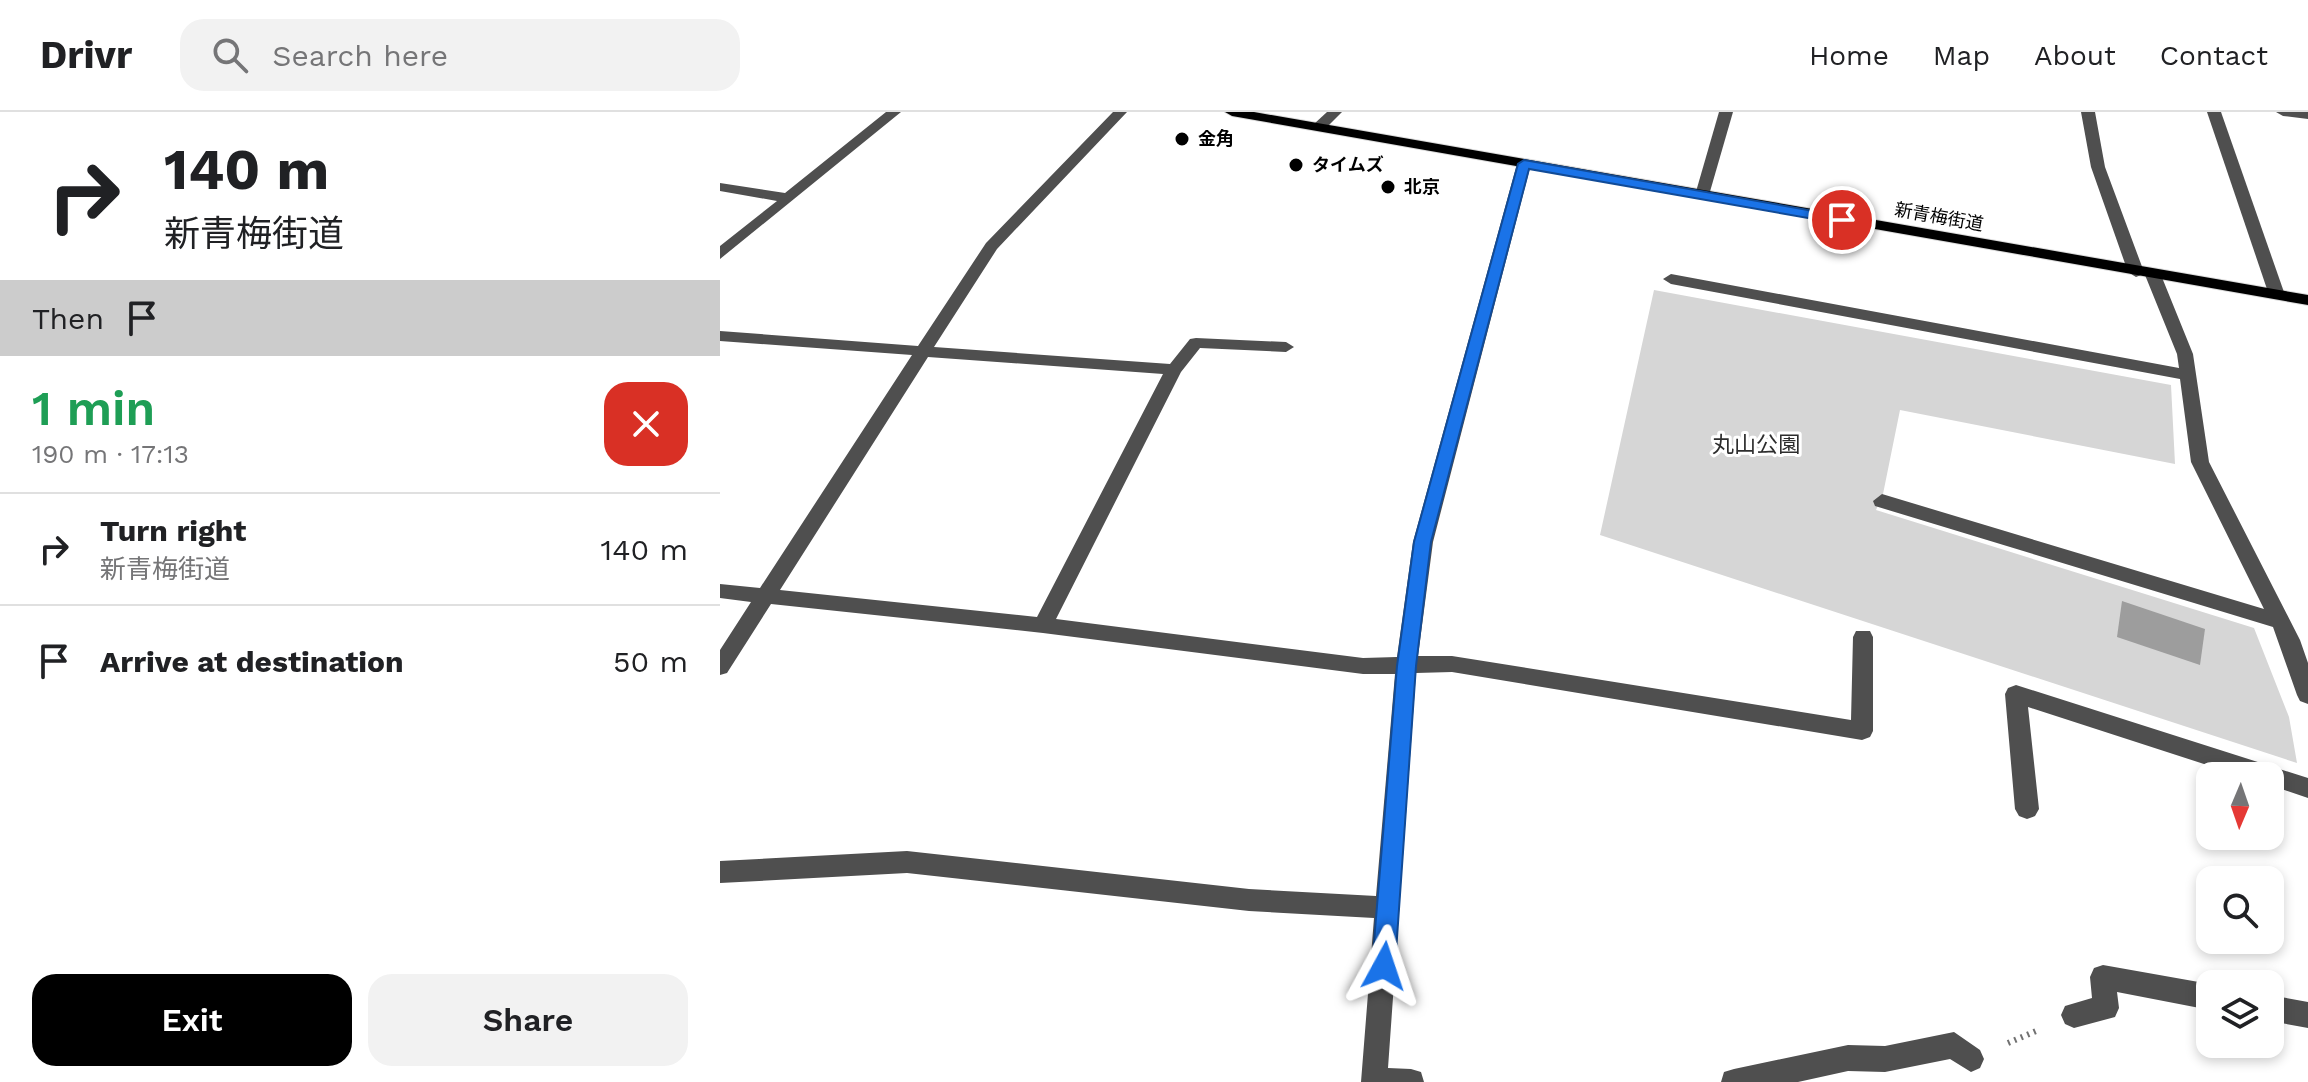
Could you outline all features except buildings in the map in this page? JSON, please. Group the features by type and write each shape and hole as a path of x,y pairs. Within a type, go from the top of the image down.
{"main road":[{"name":"新青梅街道","path":"1232,112 2308,300"}],"street":[{"path":"720,254 894,112"},
{"path":"720,667 768,597 991,246 1120,112"},
{"path":"1319,127 1335,112"},
{"path":"1702,195 1726,112"},
{"path":"2088,112 2098,167 2185,354 2200,462 2290,640 2308,695"},
{"path":"2214,112 2277,295"},
{"path":"2283,112 2308,115"},
{"path":"1411,1082 1374,1082 1406,666 1423,542 1524,164"},
{"path":"720,187 787,198"},
{"path":"1671,279 2188,375"},
{"path":"720,336 1174,370"},
{"path":"1043,625 1174,370 1196,343 1286,347"},
{"path":"1882,501 2279,621"},
{"path":"720,591 1043,625 1363,666 1452,664 1862,731 1863,637"},
{"path":"2027,809 2016,694 2308,788"},
{"path":"720,872 907,862 1249,900 1388,908"},
{"path":"2074,1015 2106,1008 2103,977 2196,994"},
{"path":"2284,1011 2308,1015"},
{"path":"1734,1082 1848,1058 1885,1059 1954,1045 1971,1059"}],"path":[{"path":"1971,1059 2074,1015"}],"green space":[{"name":"丸山公園","path":"1654,290 2171,385 2175,464 1900,410 1883,494 1876,510 2254,628 2289,717 2297,763 1600,535"}],"shaded area":[{"path":"2122,601 2205,629 2200,665 2117,637"}],"place":[{"name":"金角","path":"1182,139"},
{"name":"タイムズ","path":"1296,165"},
{"name":"北京","path":"1388,187"}],"route":[{"path":"1384,966 1406,666 1423,542 1524,164 1842,220"}]}
